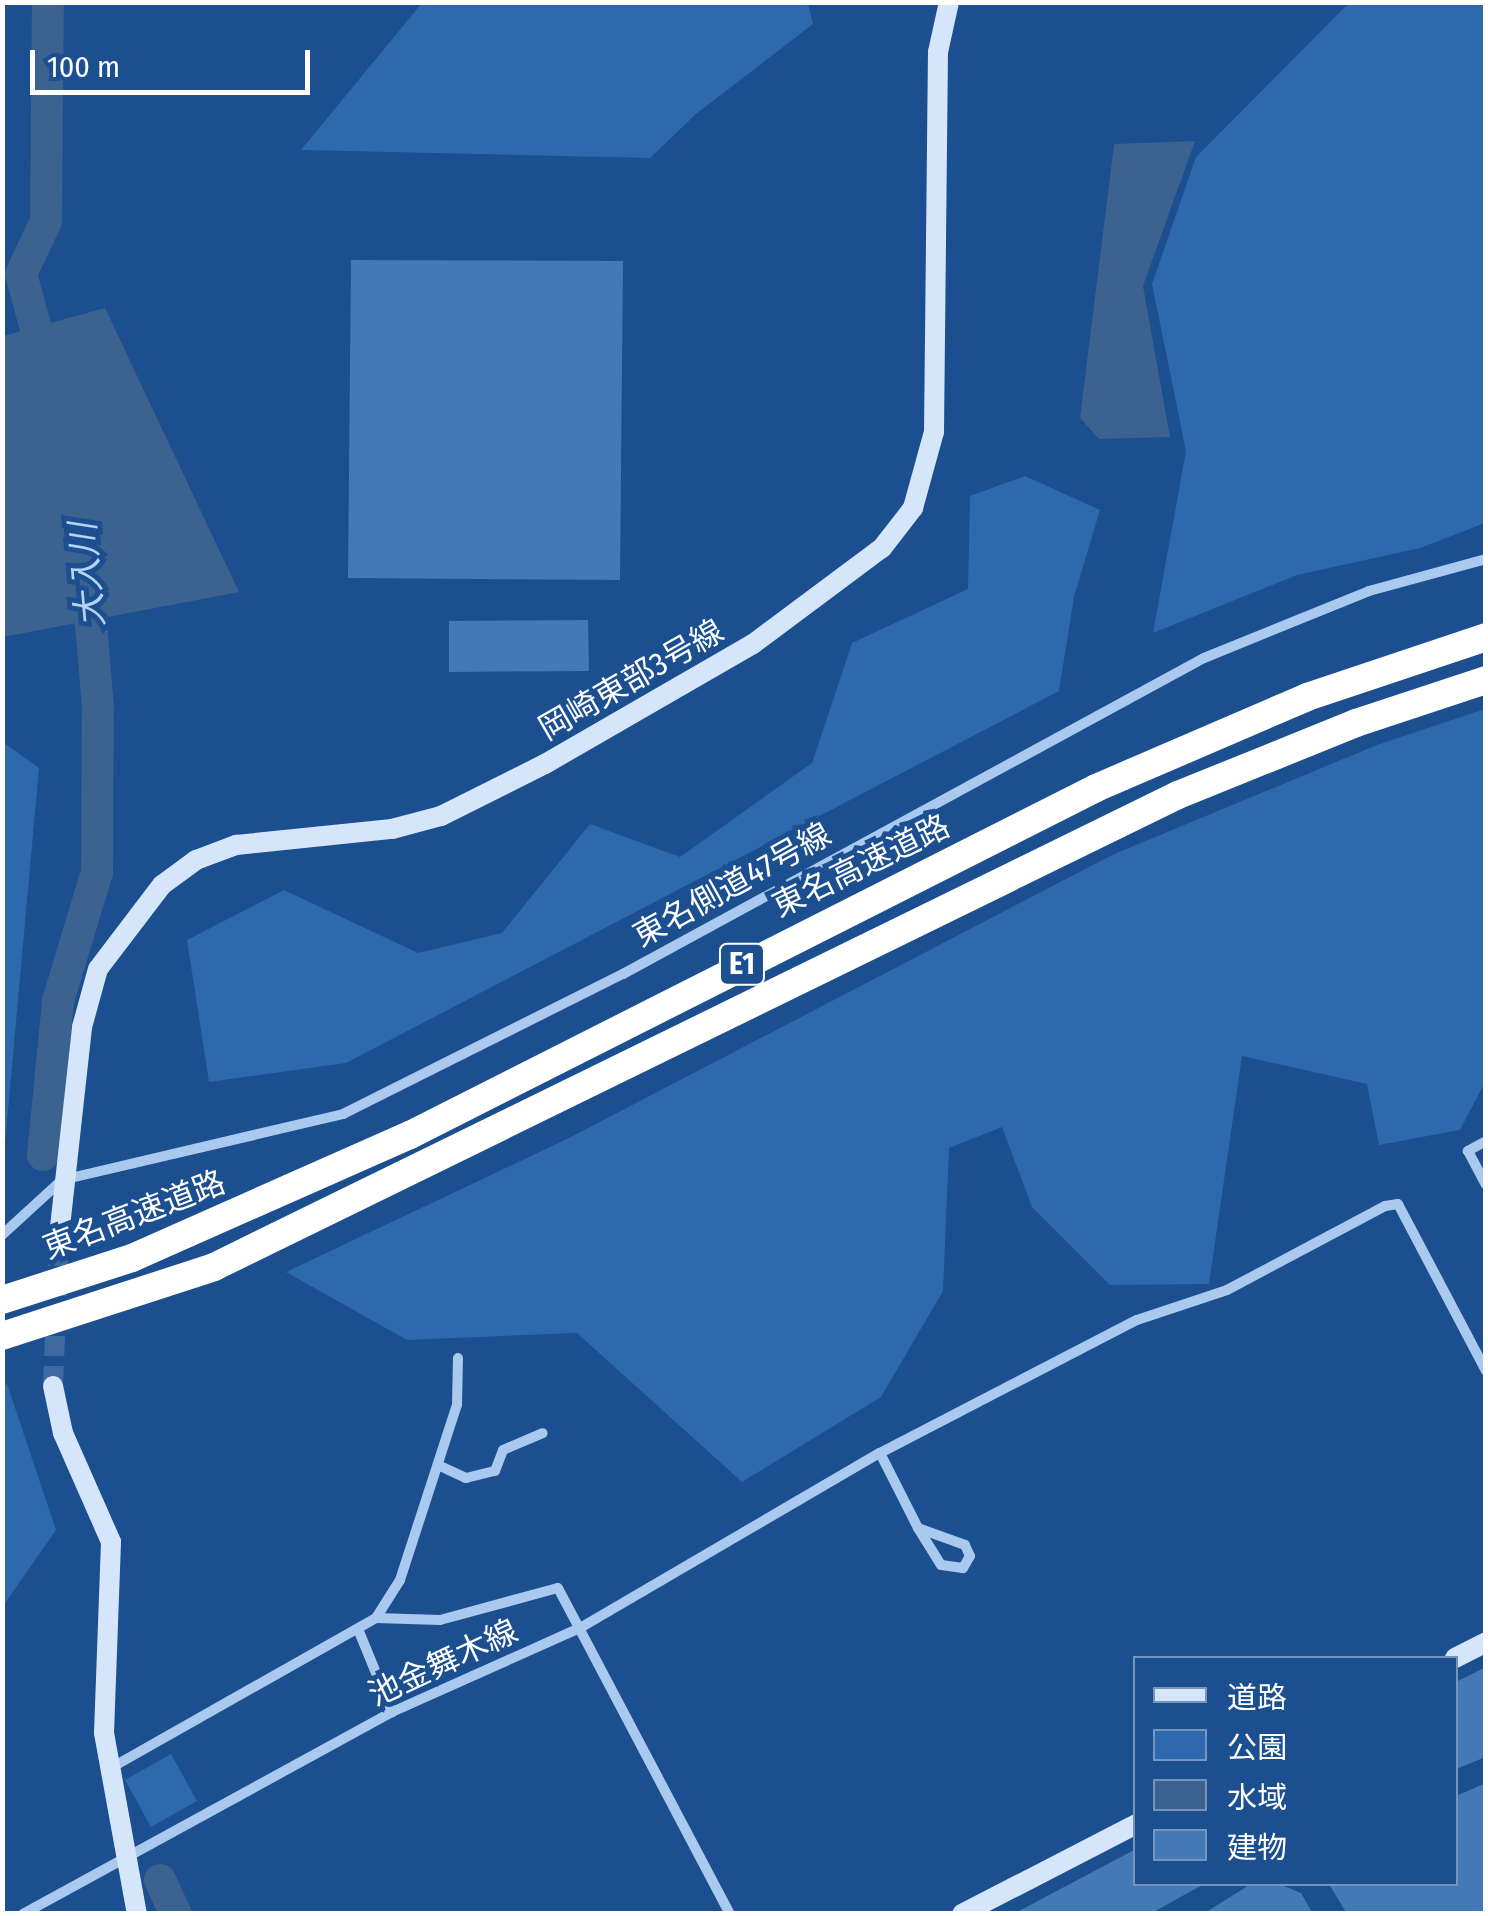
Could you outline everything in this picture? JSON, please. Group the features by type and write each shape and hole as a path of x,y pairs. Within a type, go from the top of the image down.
{"highway":[{"name":"東名高速道路","path":"2,1300 132,1258 374,1152 1113,780 1308,698 1486,637"},
{"name":"E1","path":"2,1336 214,1267 1178,795 1356,723 1486,680"}],"street":[{"name":"岡崎東部3号線","path":"59,1236 62,1180 82,1028 98,969 162,885 196,860 236,845 392,829 441,816 545,764 754,644 882,548 912,508 934,432 938,52 949,2"},
{"name":"東名側道47号線","path":"2,1236 62,1180 343,1114 623,974 1204,658 1354,596 1486,558"},
{"path":"1486,1141 1468,1151 1486,1184"},
{"name":"池金舞木線","path":"23,1914 392,1712 580,1628 880,1453 1137,1320 1228,1290 1398,1204 1486,1371"},
{"path":"108,1770 376,1618 400,1580 457,1405 458,1358"},
{"path":"53,1386 63,1433 111,1542 104,1696 108,1770 137,1914"},
{"path":"438,1465 466,1478 494,1470 503,1450 543,1432"},
{"path":"880,1453 918,1528 941,1565 962,1568 970,1556 965,1545 918,1528"},
{"path":"376,1618 440,1620 548,1586 558,1588 730,1914"},
{"path":"358,1628 392,1712"},
{"path":"1458,1656 1486,1642"},
{"path":"962,1914 1133,1826"}],"green space":[{"path":"422,3 808,3 813,24 696,114 650,158 301,150"},
{"path":"1349,3 1485,3 1485,523 1420,548 1297,575 1153,633 1186,451 1152,284 1196,157"},
{"path":"1025,476 1100,510 1074,597 1059,691 346,1063 209,1082 187,940 284,890 418,953 502,933 590,824 680,857 812,763 852,643 968,589 970,496"},
{"path":"1485,709 1485,1082 1460,1130 1379,1145 1367,1084 1242,1056 1209,1284 1110,1285 1032,1207 1002,1127 949,1148 943,1291 881,1397 742,1482 577,1333 407,1340 286,1272 569,1138 1112,855 1377,745"},
{"path":"3,742 39,768 3,1166"},
{"path":"7,1384 56,1530 3,1606 2,1385"},
{"path":"171,1754 197,1801 151,1827 125,1780"}],"water":[{"path":"1195,141 1143,286 1170,437 1099,439 1080,418 1114,144"},
{"path":"105,308 239,592 3,637 3,336"}],"building":[{"path":"351,260 623,261 620,580 348,578"},
{"path":"588,620 589,671 449,672 449,621"},
{"path":"1486,1667 1486,1757 1458,1768 1458,1681"},
{"path":"1486,1783 1486,1914 1347,1914 1330,1886 1458,1886 1458,1795"},
{"path":"1133,1851 1133,1886 1200,1886 1150,1914 1013,1914"},
{"path":"1248,1886 1284,1886 1301,1893 1313,1914 1203,1914"}],"waterway":[{"name":"大入川","path":"47,369 21,274 46,221 48,2"},
{"name":"大入川","path":"43,1155 58,1001 97,872 98,707 87,578"},
{"name":"大入川","path":"160,1880 176,1914"}],"tunnel":[{"path":"53,1386 59,1236"}]}
